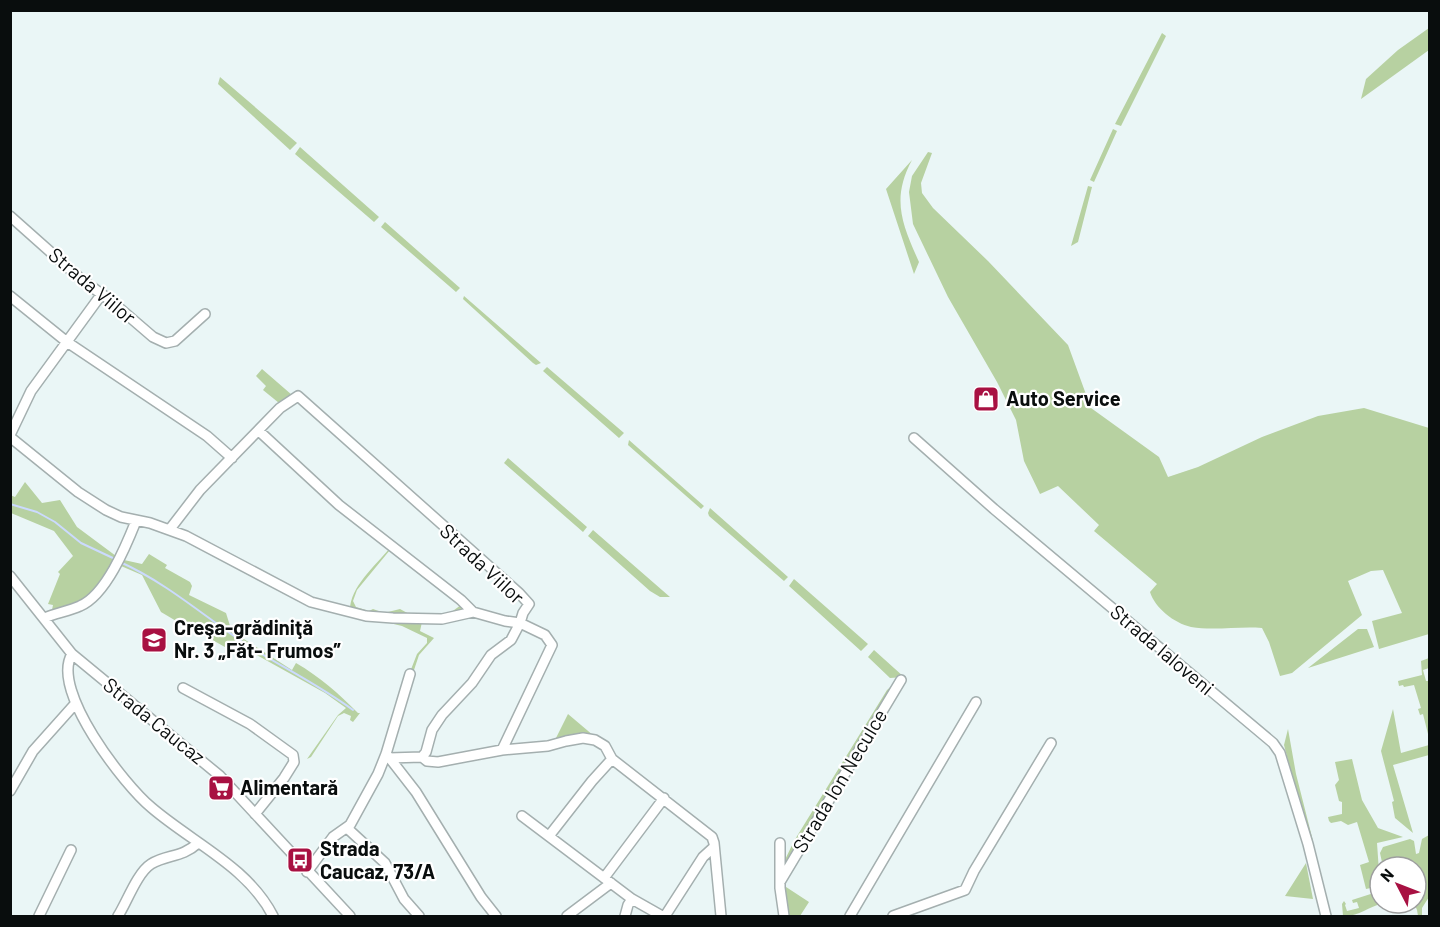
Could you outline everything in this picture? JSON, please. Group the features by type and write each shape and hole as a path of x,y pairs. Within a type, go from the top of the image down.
{"street":[{"name":"Strada Viilor","path":"10,216 82,280 110,300 147,333 166,343 175,341 205,314"},
{"path":"101,295 31,391 10,436 87,499 106,510 186,536 318,605 366,616 393,618 442,619 473,612"},
{"path":"10,296 67,342 207,436 232,458"},
{"name":"Strada Viilor","path":"170,529 192,499 280,408 298,396 519,593 529,604 520,623 473,612 461,600 339,505 259,430"},
{"name":"Strada Ialoveni","path":"914,438 994,509 1273,743 1280,753 1305,832 1326,916"},
{"path":"45,618 86,603 101,588 118,560 136,521"},
{"name":"Strada Caucaz","path":"12,580 72,654 202,760 350,916"},
{"path":"422,758 432,730 442,715 472,683 491,655 511,640 520,623 545,635 552,645 502,750"},
{"path":"72,654 67,670 75,704 118,772 150,807 223,861 256,890 273,916"},
{"path":"307,872 333,837 347,828 388,756 410,674"},
{"name":"Strada Ion Neculce","path":"780,882 901,681"},
{"path":"183,688 250,724 293,755 294,762 289,770 255,814"},
{"path":"850,916 976,702"},
{"path":"10,790 33,751 75,704"},
{"path":"388,756 422,758 438,762 502,750 548,746 576,739 589,739 605,746 612,759 712,837 721,916"},
{"path":"893,916 965,890 1051,743"},
{"path":"388,756 416,792 481,897 496,916"},
{"path":"549,836 612,759"},
{"path":"567,916 608,881 664,798"},
{"path":"522,816 632,899 663,916 703,857 714,847"},
{"path":"347,828 383,860 404,899 419,916"},
{"path":"118,916 148,866 186,852 198,843"},
{"path":"780,843 780,882 784,916"},
{"path":"39,916 71,850"},
{"path":"625,916 632,899"}],"green space":[{"path":"1429,28 1429,50 1361,99 1366,79 1398,50"},
{"path":"1162,33 1166,36 1121,126 1115,124"},
{"path":"220,77 297,143 290,150 218,84"},
{"path":"1113,129 1117,131 1094,182 1090,180"},
{"path":"300,147 379,217 374,222 295,154"},
{"path":"928,152 932,153 921,183 922,193 933,208 988,261 1068,345 1091,408 1159,457 1168,477 1198,467 1262,437 1318,416 1364,408 1429,428 1429,634 1379,649 1372,621 1402,613 1383,570 1371,571 1348,581 1362,615 1292,673 1280,676 1262,628 1191,627 1172,618 1152,598 1150,592 1157,584 1094,531 1099,525 1058,486 1040,494 1024,461 1016,420 948,297 913,224 909,192 912,176"},
{"path":"912,160 902,187 901,211 919,262 914,274 886,189"},
{"path":"1088,186 1092,187 1078,242 1071,246"},
{"path":"385,222 460,288 456,292 381,227"},
{"path":"464,296 541,363 536,365 533,363 463,299"},
{"path":"547,367 624,433 619,438 543,371"},
{"path":"262,369 292,395 279,403 263,390 266,386 256,376"},
{"path":"629,440 704,506 701,509 628,445"},
{"path":"508,458 587,527 583,532 504,463"},
{"path":"25,482 42,503 60,500 77,527 116,556 94,589 76,604 52,610 53,605 48,604 60,574 58,572 73,556 54,531 11,513 10,495 15,497"},
{"path":"710,508 788,577 784,581 709,516"},
{"path":"593,530 670,597 660,597 650,591 588,536"},
{"path":"389,549 357,590 353,601 356,607 384,613 400,609 411,615 450,613 461,605 466,609 437,618 350,610 351,601 359,585"},
{"path":"149,554 167,565 165,568 190,582 192,586 189,595 226,613 231,629 236,634 292,670 296,663 329,686 360,713 353,722 350,720 351,716 344,713 338,716 311,757 307,759 338,715 346,708 325,693 237,644 232,651 161,612 142,575 121,566 124,560 142,564"},
{"path":"794,579 868,644 861,651 789,586"},
{"path":"369,618 422,622 420,631 434,638 419,655 413,673 410,672 417,654 427,643 427,638 402,626"},
{"path":"1358,629 1367,629 1374,647 1308,668"},
{"path":"874,650 904,677 890,678 868,657"},
{"path":"1429,658 1429,668 1423,670 1426,681 1429,681 1429,738 1423,714 1420,715 1418,709 1421,708 1414,685 1399,686 1398,681 1422,675 1421,661"},
{"path":"895,683 782,873 782,866 794,841 887,690"},
{"path":"1393,709 1401,753 1429,745 1429,755 1393,765 1413,833 1395,818 1392,802 1394,801 1381,751"},
{"path":"568,714 594,736 555,740"},
{"path":"1288,729 1296,774 1313,841 1307,834 1284,745"},
{"path":"1352,759 1362,800 1378,828 1403,837 1377,843 1378,855 1368,855 1368,859 1357,822 1348,825 1341,821 1331,823 1329,821 1328,817 1342,814 1342,802 1339,801 1335,785 1339,780 1335,762"},
{"path":"1429,835 1428,899 1428,855 1380,855 1380,853 1383,847 1410,839 1414,841 1416,854 1419,853 1422,839"},
{"path":"1368,862 1368,889 1366,889 1360,865"},
{"path":"1306,863 1313,899 1285,896"},
{"path":"783,885 809,902 800,916 787,916"},
{"path":"1368,895 1368,909 1343,916 1344,901 1347,911 1359,908 1357,902 1353,903 1352,900"}],"waterway":[{"path":"10,504 37,512 55,522 81,543 115,559"},
{"path":"120,562 154,580 247,645 353,710"}],"place":[{"name":"Auto Service","path":"986,399"},
{"name":"Creşa-grădiniţă Nr. 3 „Făt- Frumos”","path":"154,640"},
{"name":"Alimentară","path":"221,788"},
{"name":"Strada Caucaz, 73/A","path":"300,860"}]}
